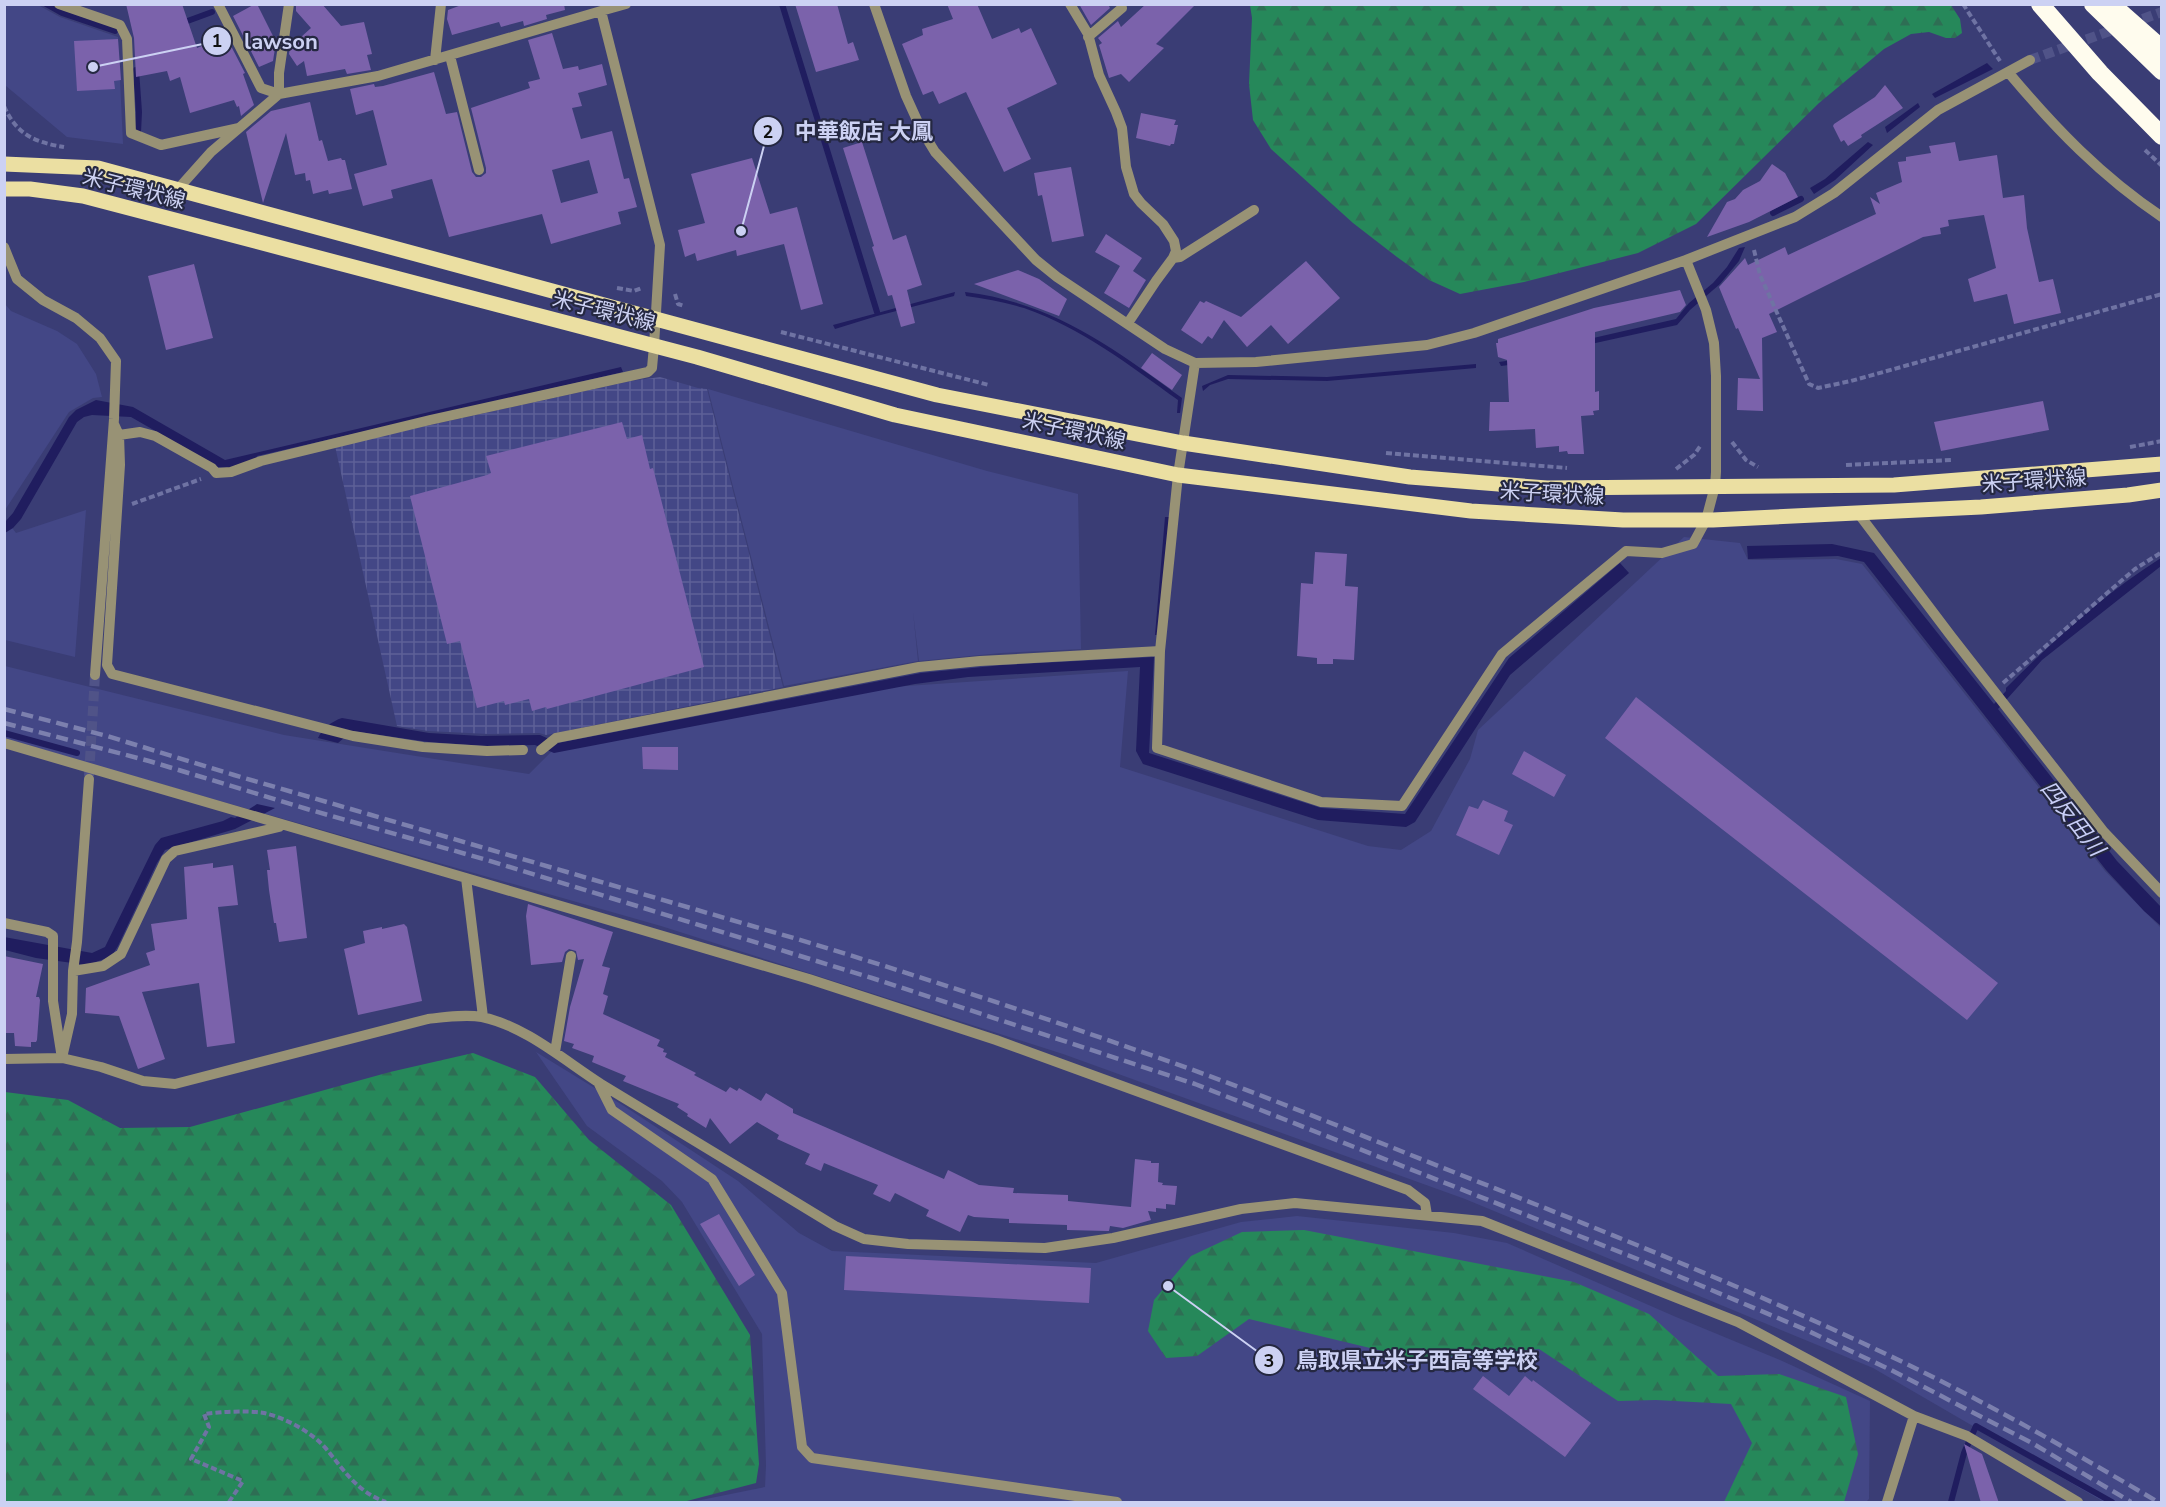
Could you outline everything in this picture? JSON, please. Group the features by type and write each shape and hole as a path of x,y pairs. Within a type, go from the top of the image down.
{"highway":[{"path":"2040,4 2100,73 2162,136"},
{"path":"2093,4 2162,71"},
{"path":"2111,4 2162,49"}],"main road":[{"name":"米子環状線","path":"4,164 98,168 937,395 1183,443 1410,477 1547,488 1894,485 2162,464"},
{"name":"米子環状線","path":"4,189 30,189 83,196 654,346 895,415 1178,474 1471,511 1623,520 1706,520 1981,507 2162,490"}],"street":[{"path":"60,4 120,25 127,39 131,133 161,145 239,128"},
{"path":"178,189 211,152 279,94 279,73 289,4"},
{"path":"435,60 441,4"},
{"path":"219,8 261,88 279,94 378,76 626,4"},
{"path":"874,4 906,96 934,152 1036,260 1057,277 1165,349 1195,363 1256,362 1427,345 1474,333 1686,260 1795,217 1834,193 1938,110 2030,60"},
{"path":"1070,4 1088,37 1099,75 1122,128 1126,167 1134,195 1163,224 1174,241 1176,251 1128,323"},
{"path":"1088,37 1122,8"},
{"path":"119,435 140,432 155,436 212,468 216,473 231,472 261,461 430,420 648,372 652,368 660,245 601,11"},
{"path":"450,56 479,170"},
{"path":"2008,72 2080,153 2135,199 2162,217"},
{"path":"1173,258 1180,257 1254,210"},
{"path":"4,247 17,279 43,300 76,318 100,338 116,361 116,396 95,675"},
{"path":"1195,363 1178,474 1161,651 1157,748 1321,802 1402,806 1502,654 1626,551 1662,553 1693,544 1706,520 1715,486 1716,472 1714,343 1706,310 1686,260"},
{"path":"114,422 119,435 117,509 107,665 112,674 353,736 423,747 487,751 523,750"},
{"path":"1858,513 2104,832 2162,893"},
{"path":"542,750 555,738 919,667 980,661 1161,651"},
{"path":"4,743 809,980 996,1040 1408,1190 1425,1203 1427,1215"},
{"path":"62,1058 72,1014 89,779"},
{"path":"74,969 103,966 121,954 166,859 175,851 282,826"},
{"path":"466,878 483,1017"},
{"path":"4,923 47,932 53,936 55,942 53,1001 62,1058"},
{"path":"555,1052 571,956"},
{"path":"4,1059 62,1058 101,1067 143,1081 175,1084 428,1019 483,1017 517,1031 555,1052 598,1082 835,1226 864,1239 908,1244 1045,1248 1113,1239 1241,1209 1295,1203 1482,1221 1738,1322 1914,1416 1967,1436 2078,1503"},
{"path":"598,1082 612,1110 712,1179 782,1293 802,1448 812,1458 1117,1503"},
{"path":"1888,1502 1914,1416"}],"path":[{"path":"1963,4 2008,72"},
{"path":"1753,233 1755,261 1760,276 1809,384 1818,388 2045,328 2162,294"},
{"path":"675,294 678,304 694,309"},
{"path":"773,330 997,387"},
{"path":"1731,439 1733,445 1746,460 1763,469"},
{"path":"1666,471 1682,466 1694,455 1704,440"},
{"path":"2121,448 2162,441"},
{"path":"1382,453 1577,469"},
{"path":"1835,466 1954,460"},
{"path":"117,509 216,473"},
{"path":"1996,694 2027,660 2135,569 2162,552"},
{"path":"230,1503 243,1481 191,1459 209,1427 204,1414 264,1413 303,1429 327,1449 358,1487 372,1498 386,1503"}],"shaded area":[{"path":"4,5 38,5 60,17 118,37 123,144 67,137 6,86 4,80"},
{"path":"5,304 11,311 57,331 77,344 96,374 102,397 93,398 69,412 5,510"},
{"path":"660,377 707,389 783,687 546,735 428,731 397,726 335,446 631,381"},
{"path":"708,389 987,471 1078,494 1081,649 1001,653 919,661 913,612 918,661 784,686"},
{"path":"86,510 75,657 5,640 4,517 16,533"},
{"path":"1684,537 1740,543 1748,560 1836,559 1862,564 2105,871 2161,928 2161,1502 2104,1502 1873,1368 1465,1199 1063,1054 661,926 5,740 5,666 284,735 529,774 552,751 876,688 1128,671 1120,767 1368,846 1401,850 1431,831 1470,759 1478,730"},
{"path":"536,1052 624,1106 738,1181 799,1233 832,1251 1096,1263 1241,1222 1297,1216 1454,1233 1507,1243 1870,1401 1869,1499 1866,1502 691,1502 765,1487 762,1334 682,1202 662,1181 587,1126"}],"green space":[{"path":"1250,5 1951,5 1960,19 1962,33 1955,38 1946,38 1929,32 1911,34 1884,49 1819,103 1696,224 1638,253 1524,282 1460,294 1429,280 1353,223 1271,149 1253,120 1249,84 1252,18"},
{"path":"473,1053 535,1077 589,1140 671,1205 750,1335 759,1464 756,1483 683,1502 5,1502 5,1092 68,1100 120,1128 190,1127 390,1072"},
{"path":"1304,1230 1574,1282 1649,1314 1718,1376 1779,1374 1846,1397 1858,1454 1844,1502 1724,1502 1752,1443 1731,1404 1656,1400 1618,1401 1539,1349 1416,1359 1249,1319 1197,1356 1166,1358 1148,1331 1154,1300 1191,1256 1242,1232"}],"water":[{"path":"1987,63 1993,69 1935,98 1932,94"},
{"path":"1918,103 1920,107 1887,133 1885,127"},
{"path":"1868,142 1873,145 1835,180 1814,194 1810,188 1825,179"},
{"path":"1745,247 1739,261 1720,284 1690,310 1677,325 1591,344 1561,358 1501,366 1499,362 1559,353 1589,339 1676,319 1689,303 1713,283 1739,248"},
{"path":"955,292 954,296 835,329 833,325"},
{"path":"965,292 1027,306 1081,330 1131,361 1182,398 1180,413 1177,413 1178,400 1123,361 1066,326 1024,308 966,296"},
{"path":"1476,364 1476,368 1327,381 1228,379 1210,385 1203,391 1202,386 1228,375 1327,377"},
{"path":"621,367 623,372 257,456 256,459 230,468 218,467 131,417 92,415 84,417 77,422 21,519 5,533 5,522 13,513 69,417 76,410 96,400 133,407 225,460"},
{"path":"1165,517 1169,517 1159,635 1155,635"},
{"name":"四反田川","path":"1832,544 1874,553 1994,704 2006,688 2080,618 2120,586 2161,558 2161,566 2042,660 1998,709 2117,861 2161,907 2161,926 2106,870 1864,562 1838,556 1748,559 1747,546"},
{"path":"1620,563 1629,573 1510,675 1415,822 1406,827 1318,820 1143,764 1136,751 1140,667 968,677 915,684 554,753 535,745 485,746 429,742 352,731 338,743 318,738 328,726 342,718 429,733 481,736 540,735 558,743 921,673 1003,665 1154,657 1149,753 1321,808 1405,814 1509,658"},
{"path":"257,804 275,808 235,829 165,850 118,946 107,958 87,965 36,958 5,950 4,937 92,953 105,947 155,845 161,838 231,817 235,818"}],"building":[{"path":"126,4 182,4 197,48 209,43 212,53 231,46 245,73 243,74 254,105 241,116 239,106 237,107 234,100 190,113 180,77 170,81 167,71 136,77 134,38"},
{"path":"255,4 276,42 273,61 259,67 233,16"},
{"path":"296,4 322,4 341,26 364,22 372,54 367,55 371,70 347,74 345,69 307,76 304,61 297,66 289,54 290,47 311,28 296,11"},
{"path":"464,4 564,4 565,10 546,15 547,19 524,26 523,21 501,27 499,22 452,35 447,19 448,10"},
{"path":"795,4 837,4 848,44 853,42 859,60 816,72"},
{"path":"947,4 977,4 992,39 1019,28 1021,33 1031,28 1057,84 1007,108 1031,159 1004,172 966,92 939,104 933,91 923,95 902,44 923,35 922,29 953,19"},
{"path":"1079,4 1108,4 1110,8 1091,25"},
{"path":"1146,4 1196,4 1156,44 1164,48 1129,82 1121,74 1109,78 1099,45 1102,43 1098,38 1118,21 1121,27"},
{"path":"552,33 563,69 578,66 579,70 602,64 607,85 578,93 582,106 572,108 581,139 612,131 624,179 629,178 637,207 618,212 621,224 551,244 542,214 449,237 432,179 391,190 393,198 363,206 354,174 387,165 373,110 356,115 350,89 374,84 375,87 383,86 434,72 446,114 457,112 472,172 476,177 481,177 486,173 486,168 471,108 530,88 528,82 540,79 528,40","holes":["589,160 598,193 561,203 552,170"]},
{"path":"118,39 121,80 114,81 115,89 77,91 74,41"},
{"path":"1885,85 1903,108 1848,146 1844,140 1841,142 1834,124 1875,97"},
{"path":"310,102 319,141 322,140 328,161 341,158 345,160 352,189 329,194 328,190 313,194 310,180 306,181 305,173 295,175 286,133 263,203 246,132 271,111"},
{"path":"1141,113 1176,120 1174,125 1178,125 1174,144 1170,146 1136,138"},
{"path":"862,142 893,240 906,235 922,285 907,290 915,323 901,327 892,295 888,296 872,247 874,246 843,148"},
{"path":"1955,142 1959,161 1997,155 2003,198 2024,195 2027,228 2039,282 2053,279 2061,313 2014,324 2007,294 1974,302 1968,279 1996,268 1984,215 1948,220 1949,226 1940,228 1941,234 1923,237 1769,314 1777,332 1762,338 1763,411 1737,410 1738,378 1760,379 1719,287 1745,258 1748,265 1785,247 1788,255 1876,214 1870,197 1880,204 1876,193 1902,182 1898,162 1906,161 1906,157 1931,153 1929,146"},
{"path":"752,158 770,214 797,207 823,304 801,310 784,244 737,256 736,250 697,261 695,253 685,257 678,230 705,223 691,174"},
{"path":"1772,164 1785,173 1798,197 1749,222 1707,237 1727,202 1760,181"},
{"path":"1071,167 1084,236 1052,242 1042,195 1038,196 1034,173"},
{"path":"1106,234 1142,258 1133,271 1146,280 1129,308 1104,293 1120,266 1095,252"},
{"path":"1306,261 1340,298 1288,344 1271,325 1247,347 1224,320 1212,339 1208,336 1202,344 1181,330 1200,301 1204,303 1206,301 1241,317"},
{"path":"194,264 213,338 166,350 148,276"},
{"path":"1018,270 1039,279 1067,299 1059,316 974,284"},
{"path":"1680,290 1686,305 1680,312 1595,332 1595,392 1599,391 1599,410 1593,411 1594,415 1581,416 1584,454 1559,452 1559,446 1536,448 1535,429 1489,431 1490,402 1509,402 1507,360 1498,357 1496,343 1498,339 1594,308"},
{"path":"1152,353 1182,375 1172,390 1141,368"},
{"path":"2043,401 2049,430 1941,451 1934,422"},
{"path":"622,422 627,439 642,435 650,469 653,468 704,667 547,709 546,707 532,711 529,699 505,705 504,701 477,708 460,641 447,644 410,496 491,473 486,456"},
{"path":"1315,552 1347,554 1345,586 1358,587 1354,660 1333,659 1333,664 1317,664 1317,658 1297,656 1301,583 1313,584"},
{"path":"1636,697 1998,983 1967,1020 1605,738"},
{"path":"642,747 678,747 678,770 643,769"},
{"path":"1524,751 1566,775 1554,797 1512,774"},
{"path":"1483,800 1508,811 1504,821 1513,825 1499,855 1456,835 1469,806 1478,809"},
{"path":"296,846 307,938 279,942 269,890 267,870 270,870 267,850"},
{"path":"213,863 213,868 233,865 238,905 218,907 235,1043 207,1047 199,983 142,992 165,1059 138,1069 119,1016 85,1013 86,988 150,965 146,953 155,950 151,924 187,919 184,867"},
{"path":"528,904 613,932 602,966 610,968 603,994 608,996 603,1014 660,1040 657,1046 667,1053 665,1057 726,1092 730,1087 737,1091 739,1088 761,1101 766,1093 793,1109 793,1113 944,1179 948,1170 979,1185 1014,1188 1013,1193 1068,1195 1068,1201 1131,1207 1135,1159 1159,1163 1158,1182 1163,1183 1162,1185 1177,1186 1175,1205 1166,1204 1166,1209 1156,1208 1156,1212 1148,1211 1151,1220 1123,1228 1110,1226 1109,1231 1067,1230 1067,1225 1009,1223 1009,1219 968,1215 960,1232 926,1216 929,1210 895,1193 890,1202 873,1194 878,1185 824,1163 821,1171 805,1164 810,1154 777,1139 779,1135 757,1122 730,1144 710,1118 706,1128 687,1116 688,1114 677,1107 679,1104 623,1081 626,1076 592,1062 594,1056 572,1048 574,1044 564,1041 570,1007 584,959 578,960 576,951 569,949 565,952 562,962 531,965 526,916"},
{"path":"404,924 407,927 422,1001 358,1015 344,949 365,943 363,931"},
{"path":"4,956 43,964 36,997 40,1000 37,1040 31,1042 31,1047 15,1046 14,1033 4,1033"},
{"path":"719,1214 755,1275 739,1286 700,1224"},
{"path":"846,1256 1091,1268 1089,1303 844,1290"},
{"path":"1483,1376 1509,1396 1525,1376 1591,1423 1565,1457 1473,1389"},
{"path":"1964,1444 1982,1454 1999,1503 1981,1503"}],"waterway":[{"path":"46,4 62,13 115,31"},
{"path":"782,4 877,312"},
{"path":"182,23 212,12"},
{"path":"136,70 138,132"},
{"path":"1773,213 1801,199"},
{"path":"4,733 77,753"},
{"path":"1951,1502 1964,1453 1976,1426 2112,1502"}],"tunnel":[{"path":"2030,60 2162,12"},
{"path":"89,776 95,675"}],"railway":[{"path":"4,709 107,736 797,939 1013,1008 1222,1081 1616,1237 1821,1324 1981,1402 2158,1502"},
{"path":"4,723 149,761 487,860 872,978 1195,1084 1640,1260 1804,1329 1891,1370 2032,1443 2131,1502"}],"place":[{"name":"lawson","path":"93,67"},
{"name":"中華飯店 大鳳","path":"741,231"},
{"name":"鳥取県立米子西高等学校","path":"1168,1286"}]}
